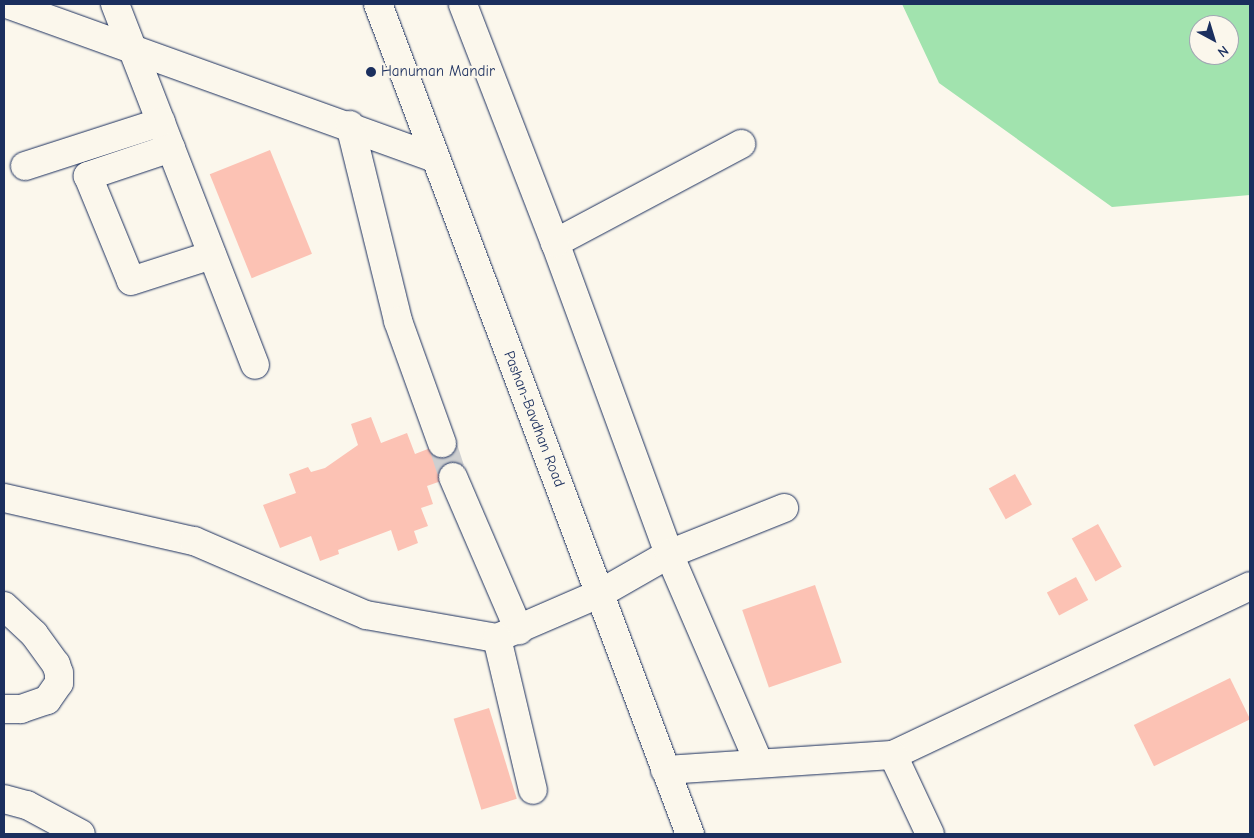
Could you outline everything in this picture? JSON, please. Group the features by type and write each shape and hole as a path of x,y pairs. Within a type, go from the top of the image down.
{"main road":[{"path":"7,4 350,125 434,158"},
{"path":"115,4 255,365"},
{"name":"Pashan-Bavdhan Road","path":"378,4 434,158 601,593 690,834"},
{"path":"463,4 555,242 669,554 759,763"},
{"path":"24,166 161,122"},
{"path":"350,125 398,321 442,444"},
{"path":"555,242 741,144"},
{"path":"171,148 88,176 131,281 212,254"},
{"path":"453,477 508,634 533,790"},
{"path":"4,498 194,541 366,615 508,634 601,593 669,554 784,508"},
{"path":"665,770 893,754 1250,586"},
{"path":"4,606 34,634 56,664 59,673 59,683 48,700 20,709 4,709"},
{"path":"893,754 930,834"},
{"path":"4,799 27,806 81,834"}],"green space":[{"path":"902,4 1250,4 1250,195 1112,207 939,83"}],"building":[{"path":"270,150 312,254 252,278 210,174"},
{"path":"371,417 381,443 407,433 415,454 451,440 464,473 427,486 433,504 421,508 428,526 414,531 418,543 398,551 391,530 338,550 339,554 320,561 311,536 280,548 263,505 296,493 289,474 308,467 311,472 325,468 358,445 351,424"},
{"path":"1015,474 1032,505 1006,519 989,489"},
{"path":"1098,524 1122,567 1096,581 1072,539"},
{"path":"1076,577 1088,600 1059,615 1047,592"},
{"path":"815,585 842,663 769,688 742,610"},
{"path":"1230,678 1250,719 1154,766 1134,725"},
{"path":"489,708 517,799 481,810 454,719"}],"tunnel":[{"path":"442,443 453,477"}],"place":[{"name":"Hanuman Mandir","path":"371,72"}]}
